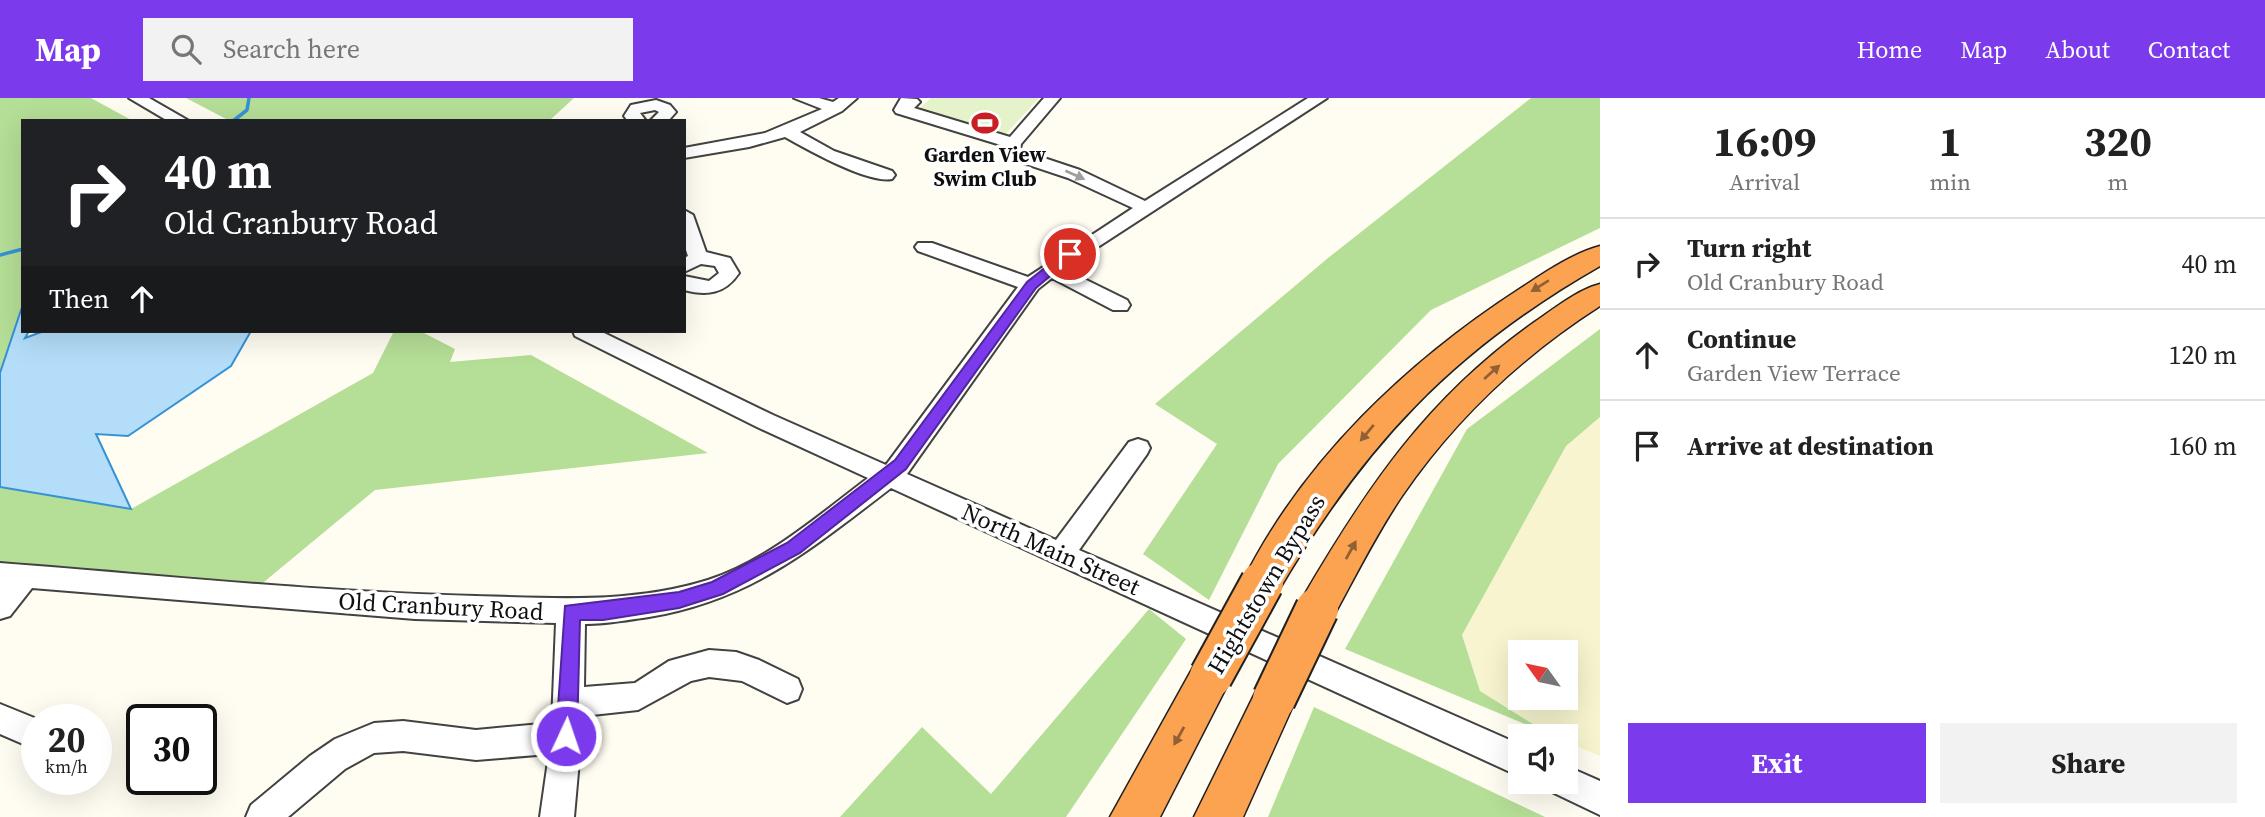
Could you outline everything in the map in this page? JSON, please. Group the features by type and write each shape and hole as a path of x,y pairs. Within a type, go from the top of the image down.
{"highway":[{"name":"Hightstown Bypass","path":"1134,817 1262,583 1305,513 1343,461 1423,375 1503,310 1600,254"},
{"path":"1218,817 1317,609 1368,519 1439,425 1513,353 1600,293"}],"street":[{"path":"137,98 177,119"},
{"path":"802,98 843,103"},
{"path":"1012,148 1052,98"},
{"name":"Old Cranbury Road","path":"13,575 415,607 571,612 648,606 717,589 793,548 901,465 1031,285 1050,269 1319,98"},
{"path":"686,153 733,146 785,130 843,103"},
{"path":"636,119 632,116 633,111 651,104 665,107 668,111 662,119"},
{"path":"901,106 1012,148 1144,207"},
{"path":"785,130 828,155 886,175"},
{"path":"686,227 692,262 723,262 728,269 727,276 720,283 705,288 686,283"},
{"path":"925,247 1031,285"},
{"path":"1050,269 1120,305"},
{"name":"North Main Street","path":"587,333 765,421 1508,755"},
{"path":"1061,554 1138,448"},
{"path":"0,607 13,575"},
{"path":"557,817 566,736 571,612"},
{"path":"568,702 622,701 642,694 680,671 718,662 740,665 787,689"},
{"path":"0,719 21,728"},
{"path":"262,817 341,753 362,742 384,736 473,745 512,744 566,736"},
{"path":"1578,788 1600,798"}],"shaded area":[{"path":"1600,417 1600,756 1578,747 1578,724 1533,724 1510,710 1578,710 1578,640 1508,640 1508,708 1480,691 1462,635 1566,446"}],"green space":[{"path":"0,98 91,98 129,119 21,119 21,310 0,373"},
{"path":"186,98 574,98 551,119 226,119"},
{"name":"Garden View Swim Club","path":"931,98 1039,98 1003,137 915,112"},
{"path":"1531,98 1600,98 1600,228 1431,310 1278,464 1209,600 1143,554 1217,444 1155,404 1328,258"},
{"path":"1600,329 1600,417 1566,446 1462,635 1480,691 1533,724 1525,724 1345,649 1467,429"},
{"path":"393,333 424,333 455,349 450,362 531,355 708,453 375,490 253,591 0,563 0,487 131,509 373,373"},
{"path":"1149,609 1186,639 1066,817 840,817 922,727 991,794"},
{"path":"1314,707 1545,817 1268,817"}],"water":[{"path":"21,310 21,333 28,333 25,338 39,333 250,333 231,366 128,436 96,434 131,509 0,487 0,373"}],"waterway":[{"path":"236,119 247,110 249,98"},
{"path":"0,255 21,250"}],"place":[{"name":"Garden View Swim Club","path":"985,123"}],"route":[{"path":"566,736 571,612 603,612 679,600 717,589 793,548 901,465 1031,285 1070,254"}]}
